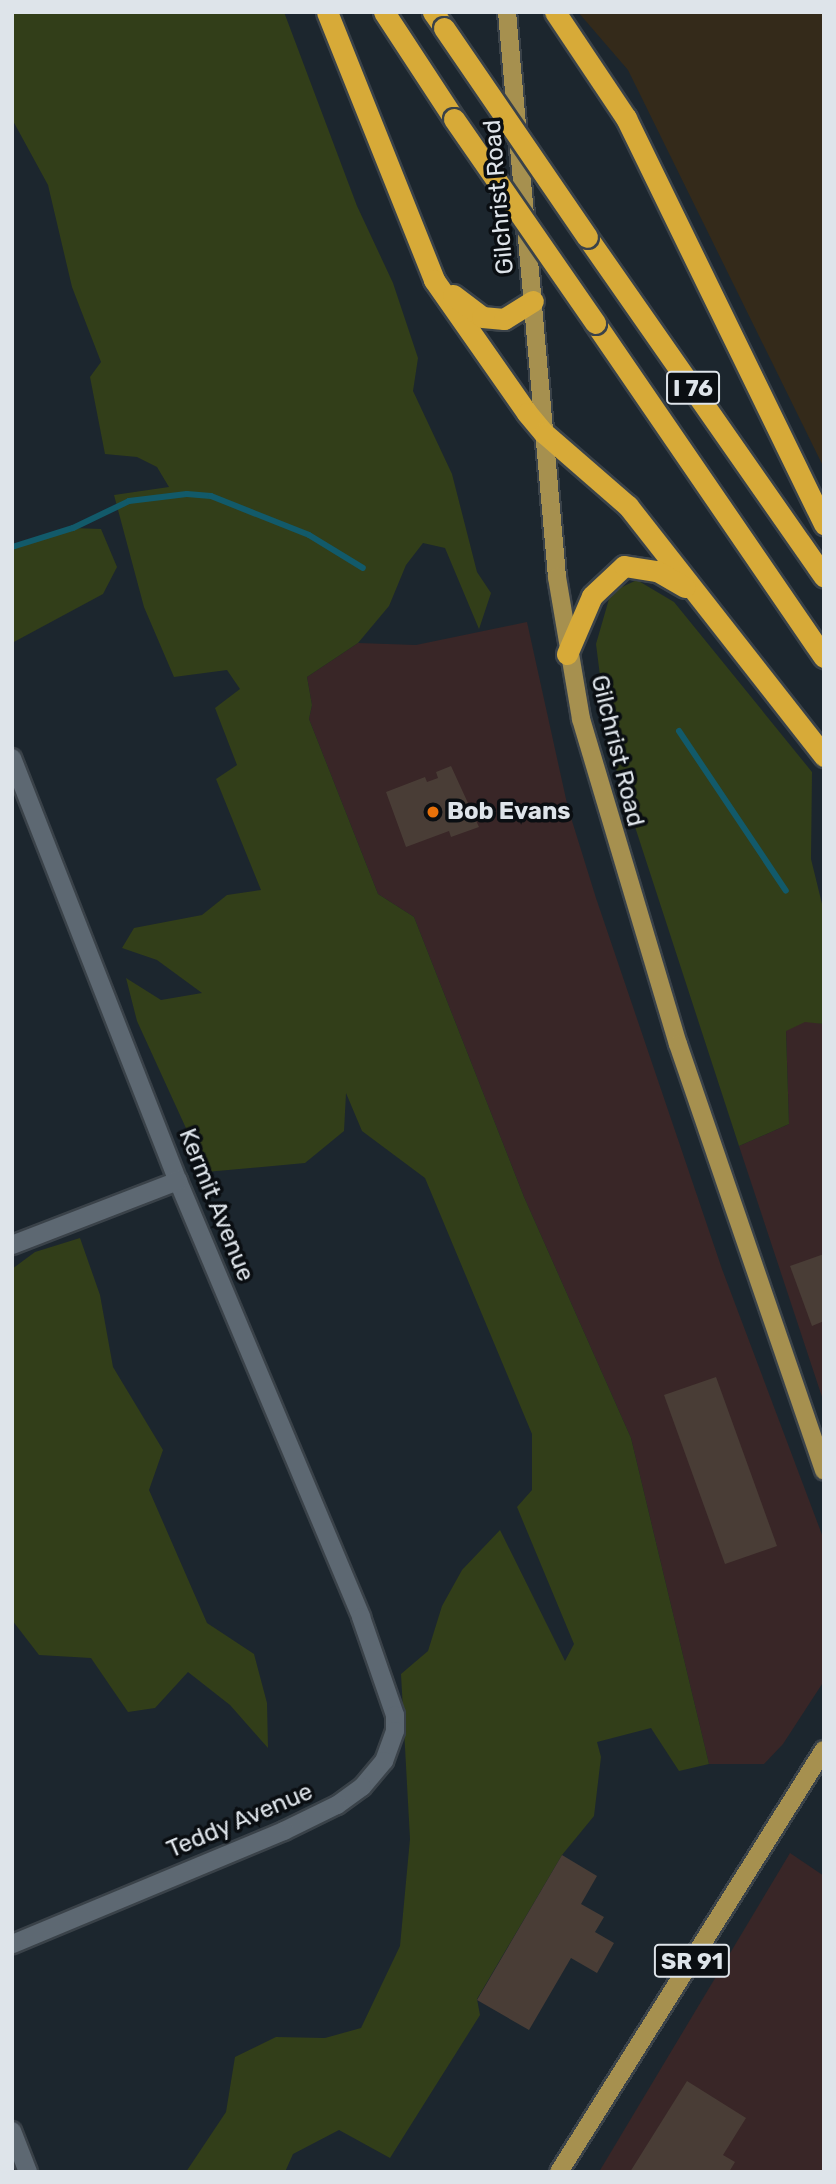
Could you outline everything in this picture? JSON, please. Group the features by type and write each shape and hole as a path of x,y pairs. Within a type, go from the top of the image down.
{"highway":[{"path":"327,12 434,281 544,433 628,506 824,755"},
{"name":"I 76","path":"384,12 454,119 824,657"},
{"path":"555,12 626,118 800,482 824,524"},
{"name":"I 76","path":"438,20 824,577"},
{"path":"434,281 482,317 504,319 533,301"},
{"path":"568,654 592,596 624,566 667,575 704,601"}],"main road":[{"name":"Gilchrist Road","path":"507,12 544,433 568,654 597,783 664,999 824,1471"},
{"name":"SR 91","path":"559,2172 824,1750"}],"street":[{"name":"Kermit Avenue","path":"12,758 178,1181 379,1668"},
{"path":"12,1245 178,1181"},
{"name":"Teddy Avenue","path":"12,1944 293,1827 362,1787 384,1760 395,1731 394,1708 379,1668"},
{"path":"12,2131 29,2172"}],"shaded area":[{"path":"578,12 824,12 824,468 628,70"},
{"path":"527,622 568,808 596,898 722,1269 824,1540 824,1681 783,1744 764,1764 709,1764 631,1438 524,1197 414,917 378,894 309,719 312,705 307,677 358,643 416,645"},
{"path":"805,1021 824,1024 824,1403 739,1146 789,1124 786,1030"},
{"path":"790,1853 824,1876 824,2172 599,2172"}],"green space":[{"path":"12,12 284,12 357,206 393,283 418,358 413,391 452,474 477,572 491,593 479,629 445,548 423,543 406,565 389,606 358,643 307,677 312,705 309,719 378,894 414,917 524,1197 631,1438 709,1764 679,1771 651,1728 597,1742 601,1757 594,1816 562,1855 477,1999 480,2015 390,2158 339,2130 293,2154 285,2172 186,2172 226,2112 235,2057 276,2037 325,2038 361,2028 400,1946 410,1839 401,1674 428,1651 442,1606 462,1570 500,1530 565,1661 574,1644 517,1507 532,1490 532,1434 425,1178 362,1131 346,1093 344,1131 305,1163 206,1172 137,1021 126,978 161,1000 202,993 157,960 122,948 134,928 202,915 227,895 261,890 216,779 237,765 215,708 240,689 227,670 174,677 144,607 114,495 169,487 157,467 137,457 105,454 90,377 101,362 72,287 48,185 12,119"},
{"path":"73,528 101,529 117,567 103,594 12,643 12,547"},
{"path":"637,580 674,602 812,772 811,859 824,912 824,1024 805,1022 786,1031 789,1124 739,1146 609,747 596,644 611,592"},
{"path":"80,1238 100,1295 113,1367 163,1450 149,1490 207,1623 254,1654 267,1703 268,1748 230,1705 188,1672 155,1708 128,1712 91,1658 39,1655 12,1620 12,1269 35,1252"}],"building":[{"name":"Bob Evans","path":"451,766 479,827 451,837 449,831 406,847 386,792 425,777 427,782 438,778 436,772"},
{"path":"824,1254 824,1321 812,1326 790,1266"},
{"path":"716,1377 777,1546 725,1564 664,1395"},
{"path":"562,1855 597,1876 581,1904 604,1917 595,1932 614,1943 597,1973 571,1958 529,2030 477,2000"},
{"path":"687,2081 746,2118 723,2155 735,2162 729,2172 630,2172"}],"waterway":[{"path":"12,547 73,528 129,501 187,494 211,496 309,535 363,568"},
{"path":"679,731 786,891"}],"place":[{"name":"Bob Evans","path":"433,812"}]}
